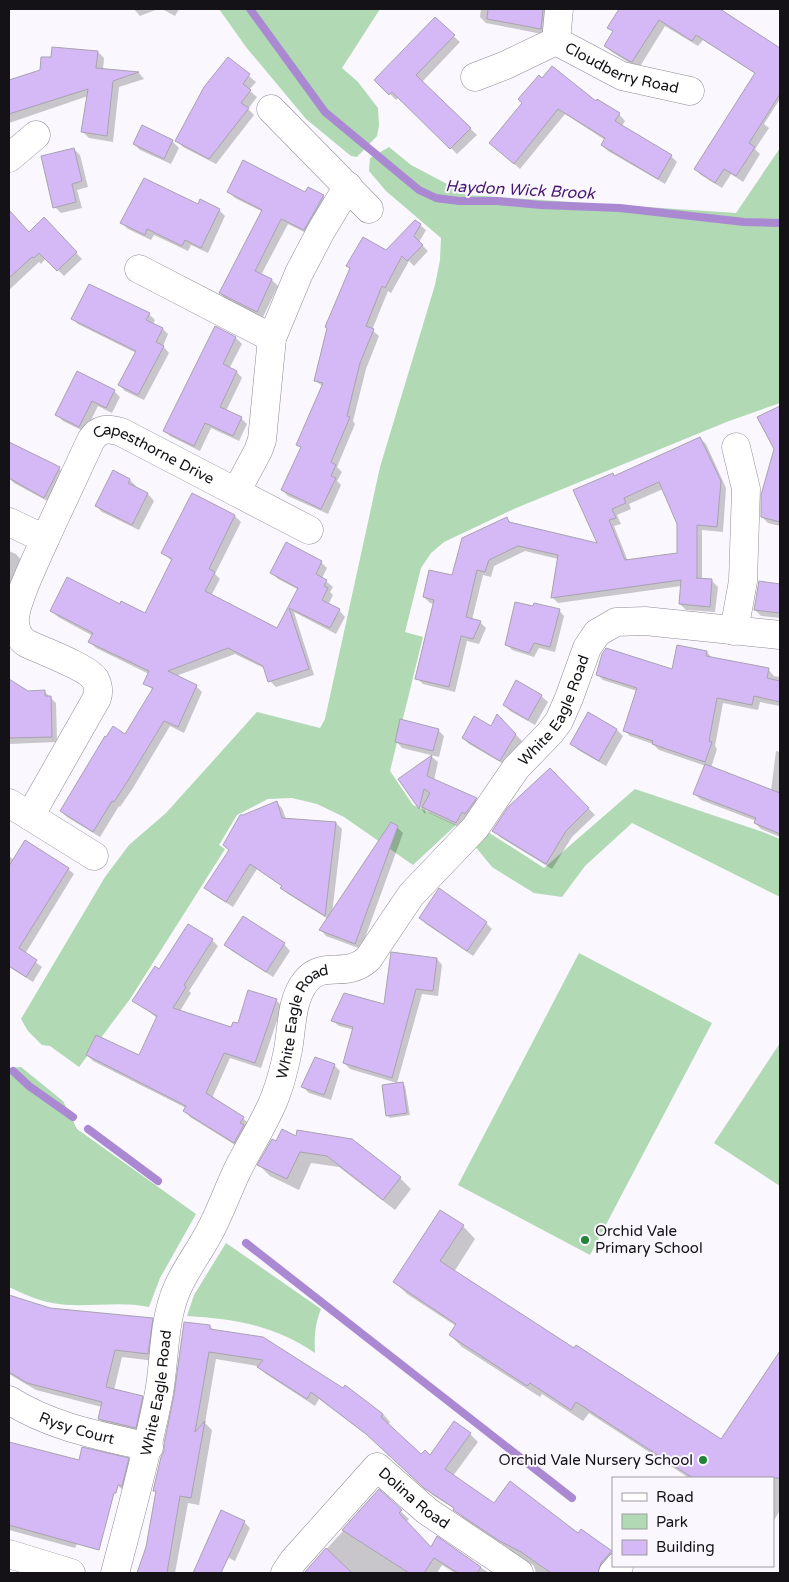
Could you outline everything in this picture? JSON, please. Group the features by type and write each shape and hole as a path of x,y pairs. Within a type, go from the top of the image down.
{"street":[{"name":"Cloudberry Road","path":"556,41 559,9"},
{"name":"Cloudberry Road","path":"474,77 506,65 556,41"},
{"name":"Cloudberry Road","path":"556,41 622,76 690,92"},
{"path":"271,109 370,209"},
{"path":"9,158 36,135"},
{"name":"Capesthorne Drive","path":"236,492 262,440 272,338 299,273 348,186"},
{"path":"139,269 272,338"},
{"name":"Capesthorne Drive","path":"94,856 19,809 98,698 99,692 92,676 26,643 20,638 15,618 18,603 94,434 104,430 121,432 309,530"},
{"path":"734,631 743,581 746,489 736,448"},
{"path":"9,522 46,539"},
{"name":"White Eagle Road","path":"115,1573 149,1447 161,1381 169,1315 177,1289 210,1231 236,1173 276,1096 288,1050 298,996 306,981 322,971 355,968 368,959 411,895 475,828 516,768 542,743 555,727 569,698 587,648 597,633 616,622 645,621 780,635"},
{"name":"Rysy Court","path":"9,1400 64,1426 149,1447"},
{"name":"Dolina Road","path":"286,1573 293,1560 377,1467 427,1511 519,1573"},
{"path":"9,1554 71,1573"}],"green space":[{"path":"219,9 380,9 342,68 358,82 378,108 379,126 377,136 357,157 351,156 306,119 246,47"},
{"path":"389,147 411,165 468,195 736,213 780,148 780,403 729,421 516,508 444,542 431,553 421,568 405,632 423,637 390,771 413,805 456,825 413,865 344,817 317,804 292,798 268,799 237,815 219,845 225,849 130,999 79,1067 50,1046 42,1045 28,1031 21,1019 105,877 129,845 166,813 257,712 320,728 325,719 380,467 435,285 440,260 441,238 386,191 369,171 370,158"},
{"path":"635,789 780,839 780,897 632,823 585,866 562,897 534,893 492,867 474,845 488,832 544,868"},
{"path":"579,953 712,1023 590,1255 458,1185"},
{"path":"780,1043 780,1186 714,1143"},
{"path":"21,1067 63,1101 77,1129 196,1214 160,1278 149,1307 125,1304 64,1305 41,1300 9,1287 9,1068"},
{"path":"226,1243 321,1309 315,1331 315,1353 300,1343 254,1325 221,1319 187,1316 194,1295"}],"building":[{"path":"488,9 543,9 541,29 487,19"},
{"path":"619,9 720,9 780,48 780,94 749,143 755,147 736,176 724,169 715,183 694,169 755,73 696,35 692,41 659,20 632,62 629,61 604,46 613,31 607,28"},
{"path":"435,17 455,35 416,75 471,128 450,149 392,92 389,95 374,80"},
{"path":"52,47 98,51 96,68 139,72 113,81 107,136 81,132 88,89 9,114 9,80 40,70 41,57 51,57"},
{"path":"228,57 250,74 243,84 251,90 241,103 249,108 209,159 175,141 204,87"},
{"path":"552,66 596,101 597,99 620,113 615,121 672,155 658,179 601,145 605,138 558,109 514,164 489,143 522,103 518,99 539,75 542,78"},
{"path":"142,125 173,140 164,159 133,144"},
{"path":"74,148 82,181 72,184 76,202 53,208 41,156"},
{"path":"243,160 305,192 308,187 324,195 304,230 281,219 255,271 272,279 257,312 219,293 262,210 227,192"},
{"path":"144,178 198,204 200,199 220,209 201,248 185,240 182,246 147,229 145,235 120,223"},
{"path":"9,210 29,232 44,217 77,252 57,271 39,253 9,278"},
{"path":"415,220 421,224 414,236 423,245 407,261 402,256 385,288 382,286 366,326 374,329 360,363 347,416 350,417 331,462 336,465 331,476 336,478 321,509 281,490 301,447 296,445 323,383 314,381 327,328 325,327 350,268 346,266 363,237 386,250"},
{"path":"89,284 150,313 146,320 163,328 156,342 164,346 138,395 118,385 136,351 71,319"},
{"path":"215,326 236,337 223,364 237,371 220,407 242,417 233,436 205,423 194,446 163,431"},
{"path":"77,371 115,390 106,408 92,401 79,427 55,415"},
{"path":"780,406 780,522 761,517 761,495 774,449 757,417"},
{"path":"700,437 721,481 717,527 697,525 696,578 712,579 710,607 679,604 681,580 551,598 558,555 518,546 489,560 485,572 477,570 466,617 481,621 473,639 461,636 449,687 415,679 434,600 423,597 429,570 452,575 462,538 507,517 509,522 597,543 573,490 613,473 614,476","holes":["659,482 677,524 677,553 625,560 609,520 616,518 612,509 626,503 624,498"]},
{"path":"9,442 60,467 44,498 9,478"},
{"path":"113,470 130,479 128,483 148,493 132,525 95,506"},
{"path":"192,493 235,515 209,569 215,572 205,591 277,628 298,588 270,573 286,542 322,561 316,574 327,580 324,586 328,588 322,600 340,609 330,628 289,608 309,669 268,682 263,666 228,648 168,671 197,685 178,727 164,721 127,782 114,802 112,801 93,832 60,811 105,736 113,726 125,734 153,688 143,684 149,671 88,642 93,633 50,611 67,577 120,604 121,601 145,613 172,559 161,553"},
{"path":"759,581 780,584 780,613 754,610"},
{"path":"515,602 533,606 534,603 560,609 550,647 534,643 529,653 505,645"},
{"path":"677,645 707,651 706,656 769,668 767,678 780,681 780,702 754,696 752,705 717,698 709,741 712,742 705,762 652,744 653,741 623,731 637,688 596,675 602,654 606,648 672,669"},
{"path":"9,679 28,691 45,690 45,696 51,696 52,737 9,738"},
{"path":"516,680 542,695 528,720 503,705"},
{"path":"588,712 617,729 599,761 570,744"},
{"path":"497,714 516,734 500,761 462,738 474,716 491,726"},
{"path":"400,719 439,729 433,751 395,742"},
{"path":"432,755 427,776 477,798 465,814 462,812 456,823 422,807 430,793 424,789 419,809 398,779"},
{"path":"705,764 780,793 780,834 754,823 756,818 693,794"},
{"path":"550,768 589,808 566,831 546,864 492,831 508,807"},
{"path":"277,801 282,818 336,822 325,916 280,888 282,886 250,864 226,902 204,888 229,850 223,845 240,815"},
{"path":"391,822 398,826 355,944 319,930"},
{"path":"25,840 69,868 19,948 37,960 26,977 9,966 9,866"},
{"path":"439,888 487,922 467,951 419,918"},
{"path":"243,916 285,943 266,972 224,945"},
{"path":"188,924 213,939 184,985 186,987 173,1008 231,1027 233,1022 238,1023 248,990 277,999 255,1063 224,1053 206,1093 244,1117 240,1123 244,1125 234,1143 183,1111 186,1106 86,1055 96,1035 139,1055 157,1016 132,1001 155,966 159,969"},
{"path":"391,952 437,958 433,991 416,989 392,1078 343,1063 353,1027 331,1021 344,993 384,1004"},
{"path":"315,1057 335,1064 324,1095 301,1087"},
{"path":"403,1082 407,1113 386,1116 382,1085"},
{"path":"282,1129 296,1136 297,1130 352,1139 401,1177 383,1200 327,1156 300,1152 287,1179 257,1165 272,1139 276,1141"},
{"path":"440,1210 464,1225 440,1261 574,1348 576,1345 721,1439 780,1351 780,1478 691,1477 576,1402 571,1410 530,1383 527,1386 449,1335 456,1324 393,1282"},
{"path":"9,1295 50,1308 153,1318 148,1354 115,1350 106,1387 143,1396 136,1428 98,1419 102,1402 27,1383 9,1372"},
{"path":"184,1322 210,1325 210,1329 263,1337 343,1388 345,1385 383,1414 381,1417 421,1454 425,1450 430,1455 454,1421 471,1433 445,1469 494,1503 510,1481 578,1533 581,1529 612,1551 601,1563 598,1573 551,1573 453,1510 454,1508 424,1488 366,1434 311,1392 307,1399 257,1367 263,1360 209,1352 195,1432 205,1421 191,1498 180,1496 167,1573 137,1573 146,1547 156,1491 153,1491 164,1451"},
{"path":"9,1442 79,1460 82,1447 129,1458 122,1486 118,1485 116,1493 114,1493 99,1550 9,1525"},
{"path":"379,1489 402,1510 399,1513 431,1547 437,1536 481,1567 477,1573 458,1573 434,1558 424,1573 409,1573 342,1530"},
{"path":"221,1510 245,1521 221,1573 193,1573"},
{"path":"326,1548 352,1573 304,1573"}],"waterway":[{"name":"Haydon Wick Brook","path":"250,9 325,112 419,190 436,198 459,201 497,201 620,208 744,222 780,223"},
{"path":"13,1071 29,1086 73,1117"},
{"path":"88,1129 158,1181"},
{"path":"246,1243 572,1498"}],"place":[{"name":"Orchid Vale Primary School","path":"585,1240"},
{"name":"Orchid Vale Nursery School","path":"703,1460"}]}
